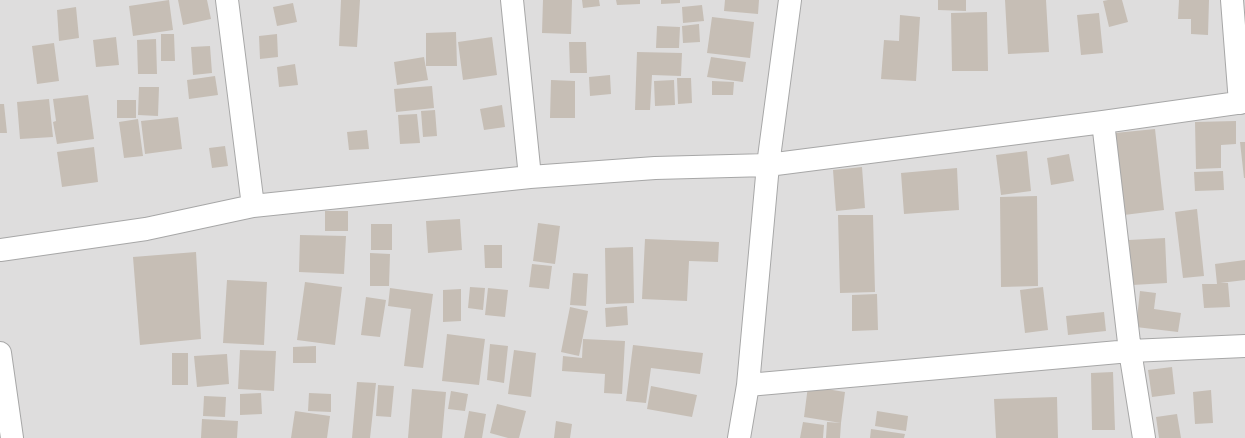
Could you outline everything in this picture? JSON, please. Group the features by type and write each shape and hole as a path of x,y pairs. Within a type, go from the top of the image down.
{"street":[{"path":"228,0 253,206"},
{"path":"512,0 530,177"},
{"path":"739,438 748,385 768,165 790,0"},
{"path":"0,250 146,229 253,206 530,177 655,168 768,165 1103,122 1243,102 1232,0"},
{"path":"1103,122 1130,351 1144,438"},
{"path":"748,385 1130,351 1245,346"},
{"path":"0,353 12,438"}],"shaded area":[{"path":"0,0 1245,0 1245,438 0,438"}],"building":[{"path":"169,0 173,30 133,36 129,6"},
{"path":"178,0 207,0 211,19 183,25"},
{"path":"341,0 360,0 357,47 339,46"},
{"path":"543,0 572,0 571,34 542,33"},
{"path":"582,0 599,0 600,6 583,8"},
{"path":"616,0 640,0 640,4 617,5"},
{"path":"661,0 680,0 680,3 661,4"},
{"path":"725,0 759,0 758,14 724,11"},
{"path":"938,0 966,0 966,11 938,10"},
{"path":"1005,0 1046,0 1049,52 1008,54"},
{"path":"1122,0 1128,22 1109,27 1103,1"},
{"path":"1179,0 1209,0 1208,35 1191,34 1191,19 1178,19"},
{"path":"293,3 297,22 277,26 273,7"},
{"path":"702,5 704,21 683,23 682,7"},
{"path":"76,7 79,38 59,41 57,10"},
{"path":"987,12 988,71 952,71 951,13"},
{"path":"1099,13 1103,53 1081,55 1077,15"},
{"path":"900,15 920,17 916,81 881,79 884,40 899,41"},
{"path":"712,17 754,22 750,58 707,53"},
{"path":"699,24 700,42 683,43 682,26"},
{"path":"657,26 680,27 679,48 656,48"},
{"path":"456,32 457,66 426,66 426,33"},
{"path":"161,34 174,34 175,61 161,61"},
{"path":"277,34 278,57 260,59 259,36"},
{"path":"116,37 119,65 96,67 93,40"},
{"path":"492,37 497,75 463,80 458,42"},
{"path":"156,39 157,74 138,74 137,40"},
{"path":"569,42 586,42 587,73 570,73"},
{"path":"54,43 59,81 37,84 32,46"},
{"path":"210,46 212,73 193,75 191,47"},
{"path":"637,52 682,53 681,76 652,75 650,110 635,110"},
{"path":"424,57 428,80 397,85 394,62"},
{"path":"711,57 746,62 743,82 707,77"},
{"path":"295,64 298,85 279,87 277,67"},
{"path":"610,75 611,94 590,96 589,77"},
{"path":"215,76 218,95 189,99 187,80"},
{"path":"677,78 691,78 692,103 678,104"},
{"path":"551,80 575,81 575,118 550,118"},
{"path":"674,80 675,105 655,106 654,81"},
{"path":"712,81 734,82 733,95 712,95"},
{"path":"432,86 434,108 396,112 394,89"},
{"path":"139,87 159,87 158,116 138,115"},
{"path":"88,95 94,139 57,144 53,122 56,121 53,99"},
{"path":"49,99 53,137 20,139 17,102"},
{"path":"117,100 136,100 136,118 117,118"},
{"path":"0,104 4,104 7,133 0,133"},
{"path":"502,105 505,127 484,130 480,109"},
{"path":"435,110 437,136 423,137 421,111"},
{"path":"417,114 420,143 400,144 398,115"},
{"path":"178,117 182,149 145,154 141,121"},
{"path":"138,119 143,156 124,158 119,122"},
{"path":"1236,121 1236,144 1221,145 1221,168 1196,169 1195,122"},
{"path":"1155,129 1164,210 1124,215 1115,133"},
{"path":"367,130 369,149 349,150 347,132"},
{"path":"1240,142 1245,142 1245,178 1244,178"},
{"path":"225,146 228,166 212,168 209,148"},
{"path":"94,147 98,182 62,187 57,152"},
{"path":"1027,151 1031,191 1001,195 996,155"},
{"path":"1069,154 1074,181 1051,185 1047,158"},
{"path":"862,167 865,208 836,211 833,170"},
{"path":"957,168 959,210 904,214 901,173"},
{"path":"1223,171 1224,190 1195,191 1194,172"},
{"path":"1037,196 1038,286 1001,287 1000,197"},
{"path":"1197,209 1204,276 1183,278 1175,212"},
{"path":"325,211 348,211 348,231 325,231"},
{"path":"838,215 873,215 875,292 840,293"},
{"path":"460,219 462,250 428,253 426,221"},
{"path":"538,223 560,226 555,264 533,261"},
{"path":"371,224 392,224 392,250 371,250"},
{"path":"300,235 346,236 344,274 299,272"},
{"path":"1165,238 1167,283 1132,285 1129,240"},
{"path":"645,239 719,242 718,262 689,261 687,301 642,299"},
{"path":"484,245 502,245 502,268 485,268"},
{"path":"633,247 634,303 606,304 605,248"},
{"path":"196,252 201,339 140,345 133,257"},
{"path":"370,253 390,254 389,286 370,286"},
{"path":"1245,260 1245,280 1220,283 1228,283 1230,307 1204,308 1202,284 1217,284 1215,264"},
{"path":"532,264 552,266 549,289 529,287"},
{"path":"573,273 588,274 586,306 570,305"},
{"path":"227,280 267,282 264,345 223,343"},
{"path":"305,282 342,287 335,345 297,340"},
{"path":"470,287 485,288 483,310 468,308"},
{"path":"1043,287 1048,330 1025,333 1020,290"},
{"path":"390,288 433,294 423,368 404,366 411,309 388,306"},
{"path":"488,288 508,290 505,317 485,315"},
{"path":"461,289 461,321 443,322 443,290"},
{"path":"1140,291 1156,293 1154,309 1181,313 1178,332 1136,327"},
{"path":"877,294 878,330 852,331 852,295"},
{"path":"366,297 386,300 380,337 361,335"},
{"path":"627,306 628,325 606,327 605,308"},
{"path":"570,307 588,311 579,356 561,352"},
{"path":"1104,312 1106,331 1068,335 1066,316"},
{"path":"447,334 485,339 479,385 442,381"},
{"path":"583,339 625,341 622,394 604,393 605,374 562,371 563,356 582,358"},
{"path":"490,344 508,346 504,383 487,380"},
{"path":"633,345 703,353 700,374 651,368 646,403 626,401"},
{"path":"316,346 316,363 293,363 293,347"},
{"path":"240,350 276,351 274,391 238,389"},
{"path":"514,350 536,353 531,397 508,394"},
{"path":"172,353 188,353 188,385 172,385"},
{"path":"227,354 229,384 197,387 194,356"},
{"path":"1172,367 1175,394 1152,397 1148,370"},
{"path":"1113,372 1115,430 1092,430 1091,373"},
{"path":"357,382 376,383 370,438 352,438"},
{"path":"378,385 394,386 391,417 376,416"},
{"path":"651,386 697,395 692,417 647,409"},
{"path":"808,386 845,392 841,423 804,417"},
{"path":"412,389 446,392 442,438 408,438"},
{"path":"1211,390 1213,423 1195,424 1193,392"},
{"path":"451,391 468,394 465,411 448,409"},
{"path":"261,393 262,414 240,415 240,394"},
{"path":"309,393 331,394 331,412 308,411"},
{"path":"204,396 226,397 225,417 203,416"},
{"path":"1057,397 1058,438 996,438 994,399"},
{"path":"497,404 526,411 519,438 508,438 490,433"},
{"path":"295,411 330,416 327,438 291,438"},
{"path":"469,411 486,414 482,438 464,438"},
{"path":"877,411 908,416 906,431 875,426"},
{"path":"1177,414 1181,438 1159,438 1156,417"},
{"path":"202,419 238,421 237,438 201,438"},
{"path":"556,421 572,424 570,438 554,438"},
{"path":"803,422 824,425 823,438 800,438"},
{"path":"827,422 841,423 840,438 826,438"},
{"path":"871,429 905,434 904,438 870,438"}]}
